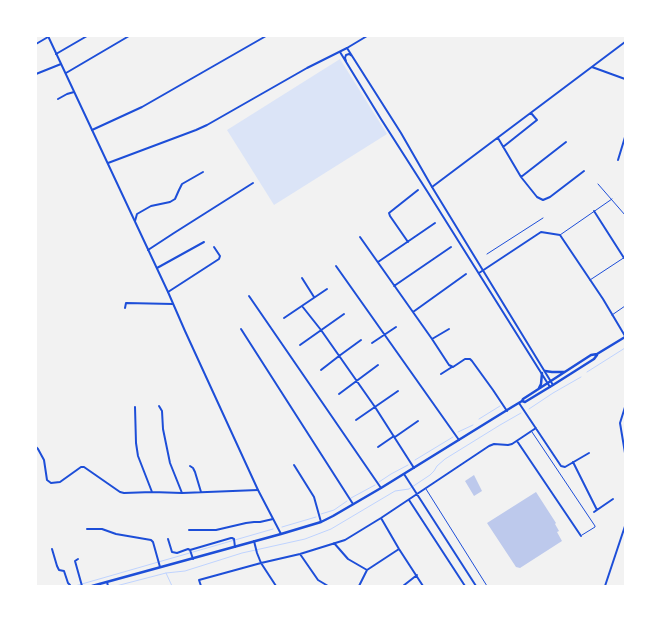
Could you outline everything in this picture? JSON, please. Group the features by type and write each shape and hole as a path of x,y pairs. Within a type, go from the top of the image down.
{"main road":[{"path":"92,586 321,522 414,468 507,411 591,355 597,354 624,337"},
{"path":"520,402 525,402 552,386 594,359 597,354"},
{"path":"537,390 541,384 543,372 565,372"}],"street":[{"path":"56,54 87,36"},
{"path":"66,73 124,37 130,36"},
{"path":"92,130 142,107 266,36"},
{"path":"108,163 196,130 367,36"},
{"path":"36,44 48,37 66,73 258,490 280,534"},
{"path":"432,187 624,43"},
{"path":"347,48 402,133 432,187 552,386"},
{"path":"340,52 478,273 543,372"},
{"path":"346,62 346,55 349,54 353,57"},
{"path":"36,74 61,64"},
{"path":"592,67 625,79"},
{"path":"58,99 74,92"},
{"path":"504,146 537,120 531,113"},
{"path":"618,160 625,137"},
{"path":"498,138 521,177 537,197 543,200 550,197 584,171"},
{"path":"521,177 566,142"},
{"path":"135,221 137,214 151,206 170,202 175,199 182,184 203,172"},
{"path":"148,250 253,182"},
{"path":"408,242 390,216 390,213 418,190"},
{"path":"594,211 624,258"},
{"path":"378,262 435,223"},
{"path":"478,273 541,232 560,235 612,315 624,337 625,342"},
{"path":"360,237 449,365 453,367"},
{"path":"157,268 204,242"},
{"path":"168,292 219,259 220,256 214,247"},
{"path":"394,286 451,247"},
{"path":"336,266 459,440"},
{"path":"413,312 466,274"},
{"path":"302,278 314,298"},
{"path":"284,318 327,289"},
{"path":"249,296 381,488"},
{"path":"124,308 126,303 173,304"},
{"path":"302,306 375,407 414,468"},
{"path":"300,345 344,314"},
{"path":"372,343 396,327"},
{"path":"241,329 353,504"},
{"path":"432,339 449,329"},
{"path":"320,370 361,340"},
{"path":"441,374 465,359 470,359 507,411"},
{"path":"339,394 378,365"},
{"path":"356,420 398,391"},
{"path":"520,402 560,465 565,467 589,453"},
{"path":"159,406 162,411 163,429 170,463 182,493"},
{"path":"625,407 620,423 625,453"},
{"path":"135,408 138,456 152,492"},
{"path":"378,447 418,421"},
{"path":"201,586 199,580 300,554 345,540 426,489 489,446 494,444 512,444 536,428"},
{"path":"517,441 580,536"},
{"path":"36,447 44,460 47,480 51,483 60,482 81,467 84,467 120,492 124,493 182,493 258,490"},
{"path":"573,462 597,510"},
{"path":"294,465 314,497 321,522"},
{"path":"190,466 195,472 201,492"},
{"path":"404,474 476,586"},
{"path":"594,512 613,499"},
{"path":"409,500 465,586"},
{"path":"381,518 399,549 424,586"},
{"path":"189,530 216,530 273,519"},
{"path":"605,586 625,526"},
{"path":"88,529 102,529 116,534 151,540 153,542 160,567"},
{"path":"191,552 226,538 232,538 234,540 235,547"},
{"path":"168,539 172,552 177,553 188,549 193,558"},
{"path":"254,541 261,563 276,586"},
{"path":"334,543 348,559 368,570"},
{"path":"52,549 57,566 59,570 64,571 70,586"},
{"path":"359,586 368,570 399,549"},
{"path":"300,554 318,580 328,586"},
{"path":"78,559 75,561 82,585"},
{"path":"403,586 416,575"},
{"path":"107,582 108,586"}],"lane":[{"path":"598,184 625,215"},
{"path":"560,235 612,199"},
{"path":"487,254 543,218"},
{"path":"590,280 624,258"},
{"path":"612,315 625,306"},
{"path":"531,431 595,524 595,527 580,536"},
{"path":"426,489 488,586"}],"shaded area":[{"path":"340,59 387,134 274,205 227,130"}],"building":[{"path":"474,475 482,491 474,496 465,481"},
{"path":"536,492 556,523 555,524 559,531 557,532 562,541 520,568 516,567 487,523"}],"waterway":[{"path":"587,372 625,348"},
{"path":"529,409 581,377"},
{"path":"479,419 500,406"},
{"path":"116,586 166,573 185,571 242,553 305,539 331,529 395,491 409,489 430,475 445,459 521,413"},
{"path":"458,432 473,425"},
{"path":"415,460 453,437"},
{"path":"379,482 408,465"},
{"path":"351,498 375,485"},
{"path":"321,514 334,510 347,501"},
{"path":"282,527 316,517"},
{"path":"75,586 273,529"},
{"path":"166,573 172,586"}]}
